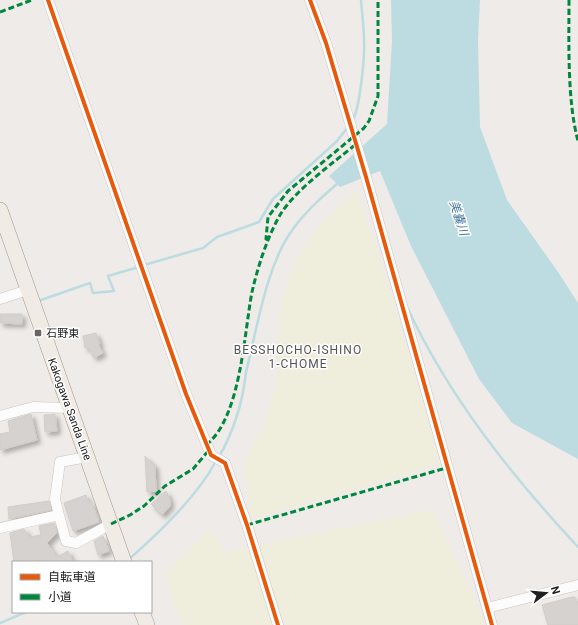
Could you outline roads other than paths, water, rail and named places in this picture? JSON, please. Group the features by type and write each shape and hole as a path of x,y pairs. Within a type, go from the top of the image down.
{"main road":[{"name":"Kakogawa Sanda Line","path":"0,210 123,558"},
{"path":"142,613 147,625"}],"street":[{"path":"48,0 186,394 211,455 225,463 247,525 278,625"},
{"path":"310,0 326,43 366,177 492,625"},
{"path":"0,299 28,290"},
{"path":"0,416 33,407 70,408"},
{"path":"87,457 60,462 55,498 66,541 76,543 111,524"},
{"path":"0,528 59,515"},
{"path":"487,608 578,585"}],"water":[{"name":"美嚢川","path":"391,0 480,0 478,40 480,127 507,200 578,303 578,459 512,423 479,379 411,246 380,171 340,187 329,176 387,124 392,41"}],"waterway":[{"path":"352,121 360,94 364,57 361,0"},
{"path":"144,265 203,248 217,237 259,222 273,199 337,141 348,127"},
{"path":"219,457 237,416 264,298 276,261 293,229 314,205 338,183"},
{"path":"41,300 90,283 93,293 114,291 108,276 139,267"},
{"path":"407,307 442,372 483,434 529,492 578,547"},
{"path":"128,560 188,501 199,488 216,461"},
{"path":"0,623 24,613"}],"place":[{"name":"石野東","path":"38,333"}],"district":[{"name":"BESSHOCHO-ISHINO 1-CHOME","path":"298,357"}]}
